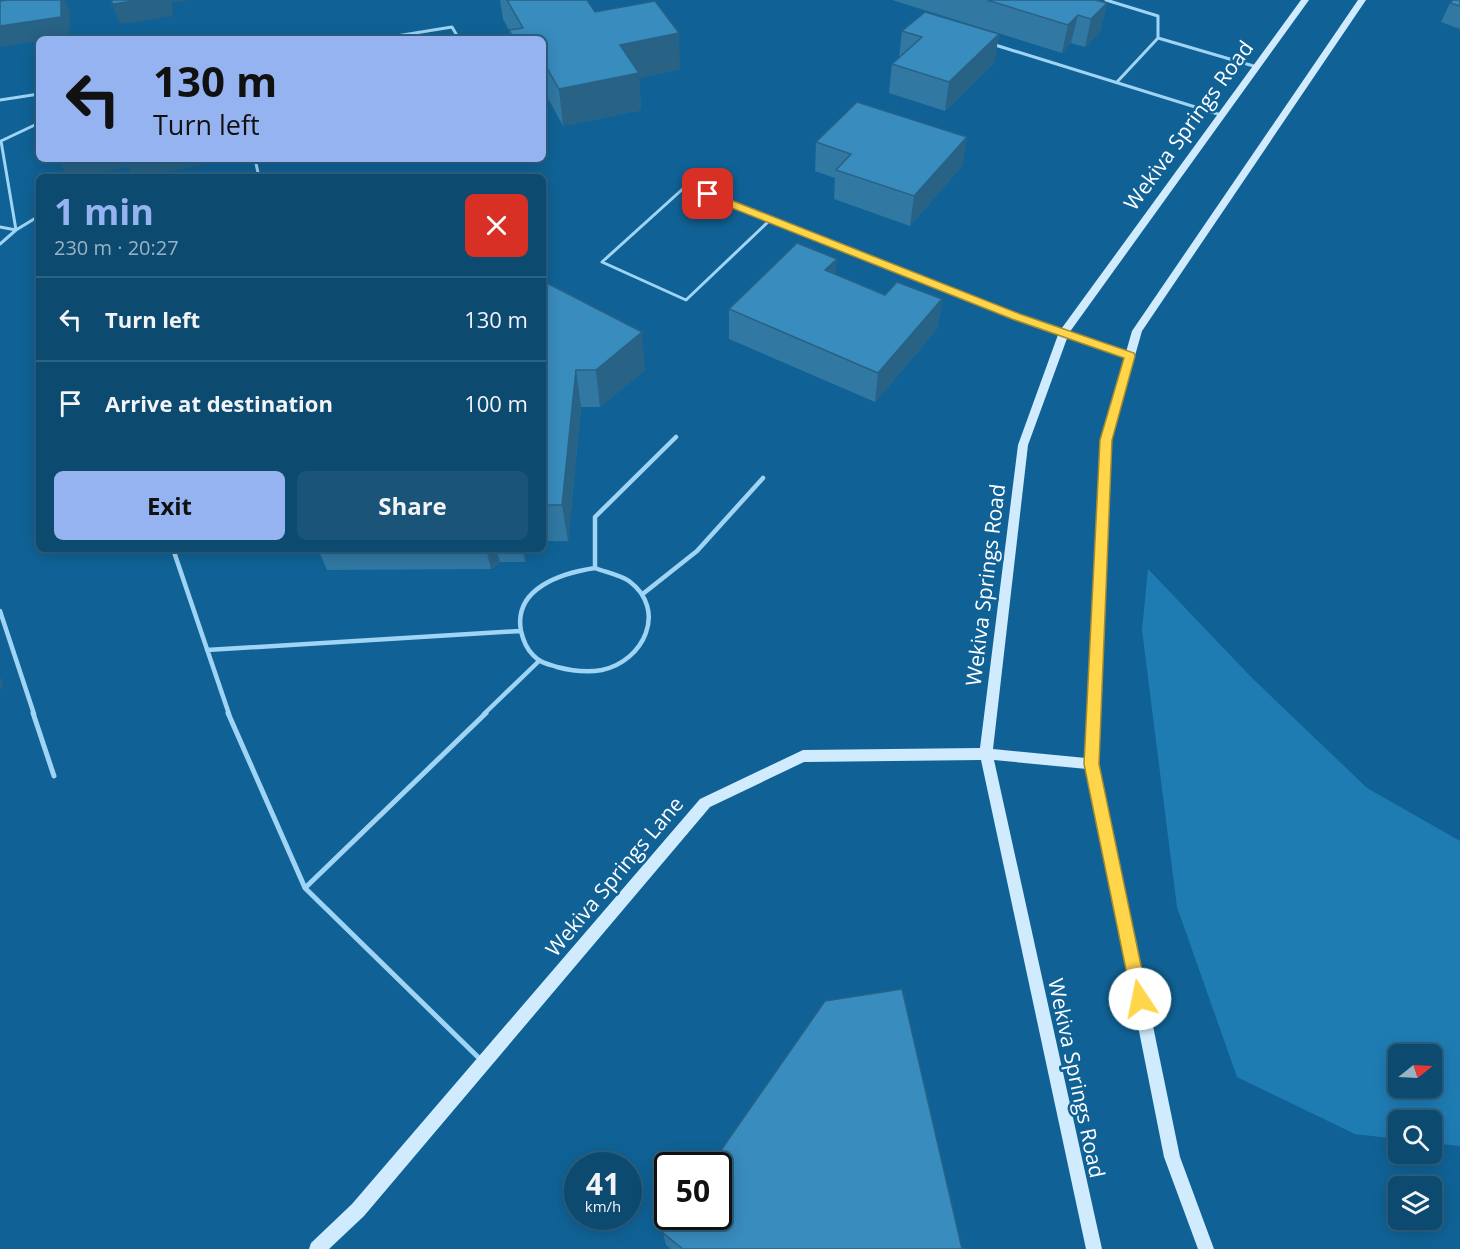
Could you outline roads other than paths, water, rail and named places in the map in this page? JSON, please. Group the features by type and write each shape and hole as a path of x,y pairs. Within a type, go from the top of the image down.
{"main road":[{"name":"Wekiva Springs Road","path":"1094,1249 986,754 1023,445 1064,332 1305,0"},
{"path":"1206,1249 1172,1157 1092,764 1106,440 1137,331 1362,0"},
{"name":"Wekiva Springs Lane","path":"317,1249 358,1210 705,803 802,756 986,754 1092,764"}],"lane":[{"path":"1106,0 1158,16 1158,38 1116,82"},
{"path":"396,36 452,27 457,36"},
{"path":"1158,38 1257,67"},
{"path":"992,44 1221,115"},
{"path":"0,100 36,94"},
{"path":"16,230 1,141 36,124"},
{"path":"771,219 686,300 602,262 686,186 771,219 1016,317 1130,356"},
{"path":"0,244 16,230 36,218"},
{"path":"0,227 16,230"},
{"path":"595,568 595,517 676,437"},
{"path":"644,593 697,551 763,478"},
{"path":"175,552 231,721 305,888 484,1063"},
{"path":"595,568 614,572 630,580 644,593 651,610 650,628 641,646 626,660 604,670 581,674 558,670 539,661 525,646 520,631 520,614 527,599 556,575 595,568"},
{"path":"0,611 54,776"},
{"path":"207,650 520,631"},
{"path":"305,888 539,661"}]}
